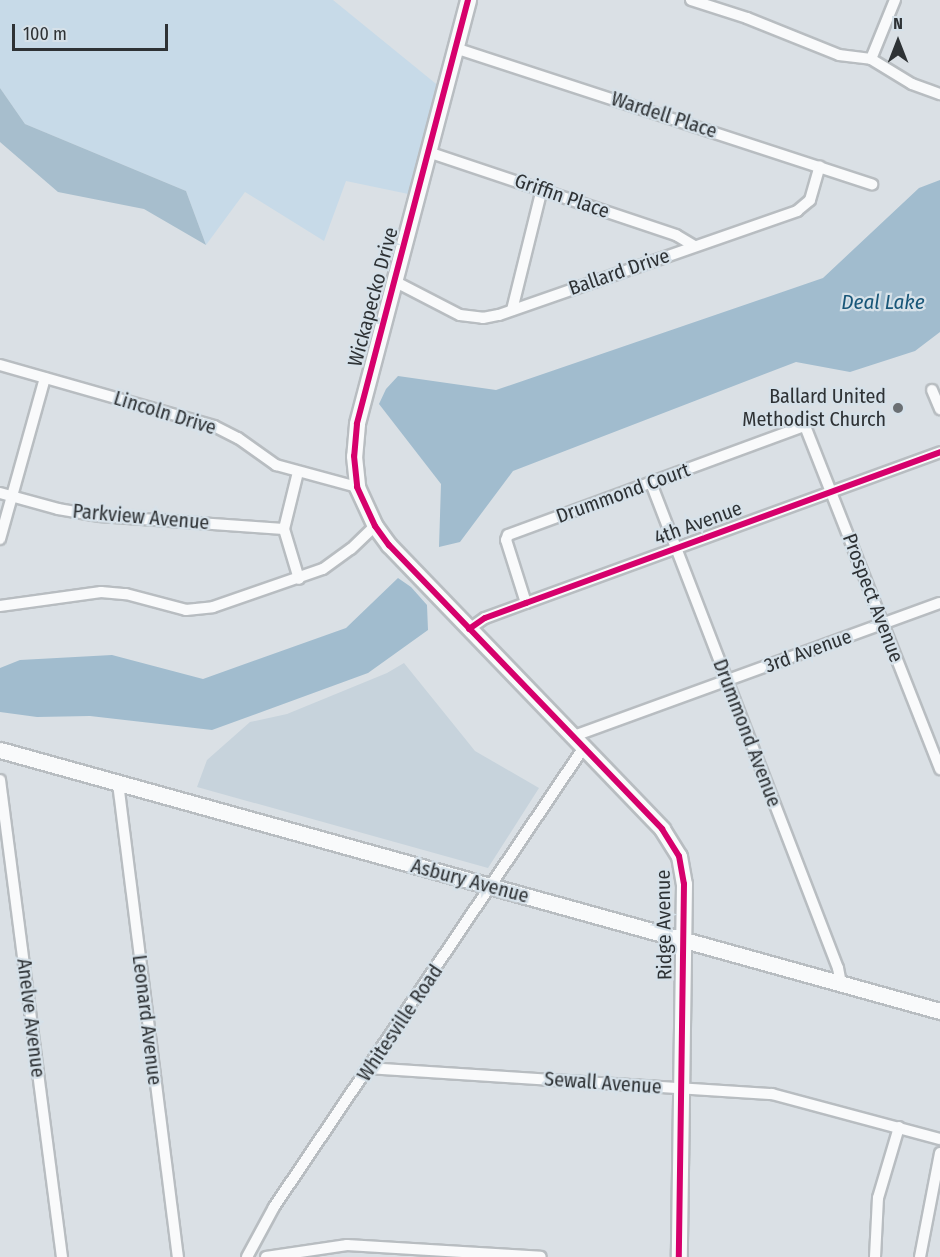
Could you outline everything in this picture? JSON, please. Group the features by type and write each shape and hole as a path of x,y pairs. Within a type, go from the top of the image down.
{"street":[{"name":"Wickapecko Drive","path":"427,585 388,545 375,526 357,487 354,456 357,424 468,0"},
{"path":"691,0 747,18 839,55 871,59 912,84 940,94"},
{"path":"871,59 895,0"},
{"name":"Wardell Place","path":"455,48 872,184"},
{"name":"Griffin Place","path":"429,152 676,235 694,246"},
{"name":"Ballard Drive","path":"394,281 469,317 483,318 512,310 801,209 810,200 820,166"},
{"path":"512,310 542,189"},
{"name":"Lincoln Drive","path":"0,365 214,426 238,438 276,465 357,487"},
{"path":"0,539 45,378"},
{"path":"932,390 940,409"},
{"name":"Drummond Court","path":"526,603 506,540 508,535 805,426"},
{"name":"Prospect Avenue","path":"805,426 940,769"},
{"name":"4th Avenue","path":"469,629 485,618 940,452"},
{"path":"298,472 284,529 299,579"},
{"name":"Drummond Avenue","path":"651,483 838,968 841,984"},
{"name":"Parkview Avenue","path":"0,494 58,509 99,516 284,529"},
{"path":"0,606 101,592 126,594 186,610 200,610 299,579 339,559 375,526"},
{"name":"Ridge Avenue","path":"427,585 662,829 675,848 684,884 679,1257"},
{"name":"3rd Avenue","path":"579,742 727,680 940,603"},
{"name":"Whitesville Road","path":"247,1257 274,1207 491,887 554,789 579,742"},
{"name":"Asbury Avenue","path":"0,750 940,1011"},
{"name":"Anelve Avenue","path":"0,780 62,1257"},
{"name":"Leonard Avenue","path":"118,783 178,1257"},
{"name":"Sewall Avenue","path":"368,1068 786,1096 940,1138"},
{"path":"874,1257 878,1198 899,1127"},
{"path":"920,1257 940,1153"},
{"path":"266,1257 347,1245 541,1257"}],"shaded area":[{"path":"0,0 333,0 446,92 418,196 346,181 324,241 245,192 206,245 186,191 25,124 0,88"},
{"path":"0,88 25,124 186,191 206,245 144,209 58,192 0,142"},
{"path":"404,663 475,751 539,788 488,868 197,787 207,760 250,722 287,714 387,673"}],"water":[{"name":"Deal Lake","path":"940,180 940,332 915,351 850,372 796,362 513,471 460,542 439,547 441,484 379,404 386,389 398,376 496,390 823,278 919,188"},
{"path":"398,578 411,587 427,605 428,630 368,673 212,730 90,716 37,717 0,712 0,668 20,660 112,655 203,679 346,628"}],"cycle path":[{"path":"468,0 357,424 354,456 357,487 375,526 389,545 662,829 679,856 684,884 679,1257"},
{"path":"469,629 485,618 940,452"}],"place":[{"name":"Ballard United Methodist Church","path":"898,408"}]}
